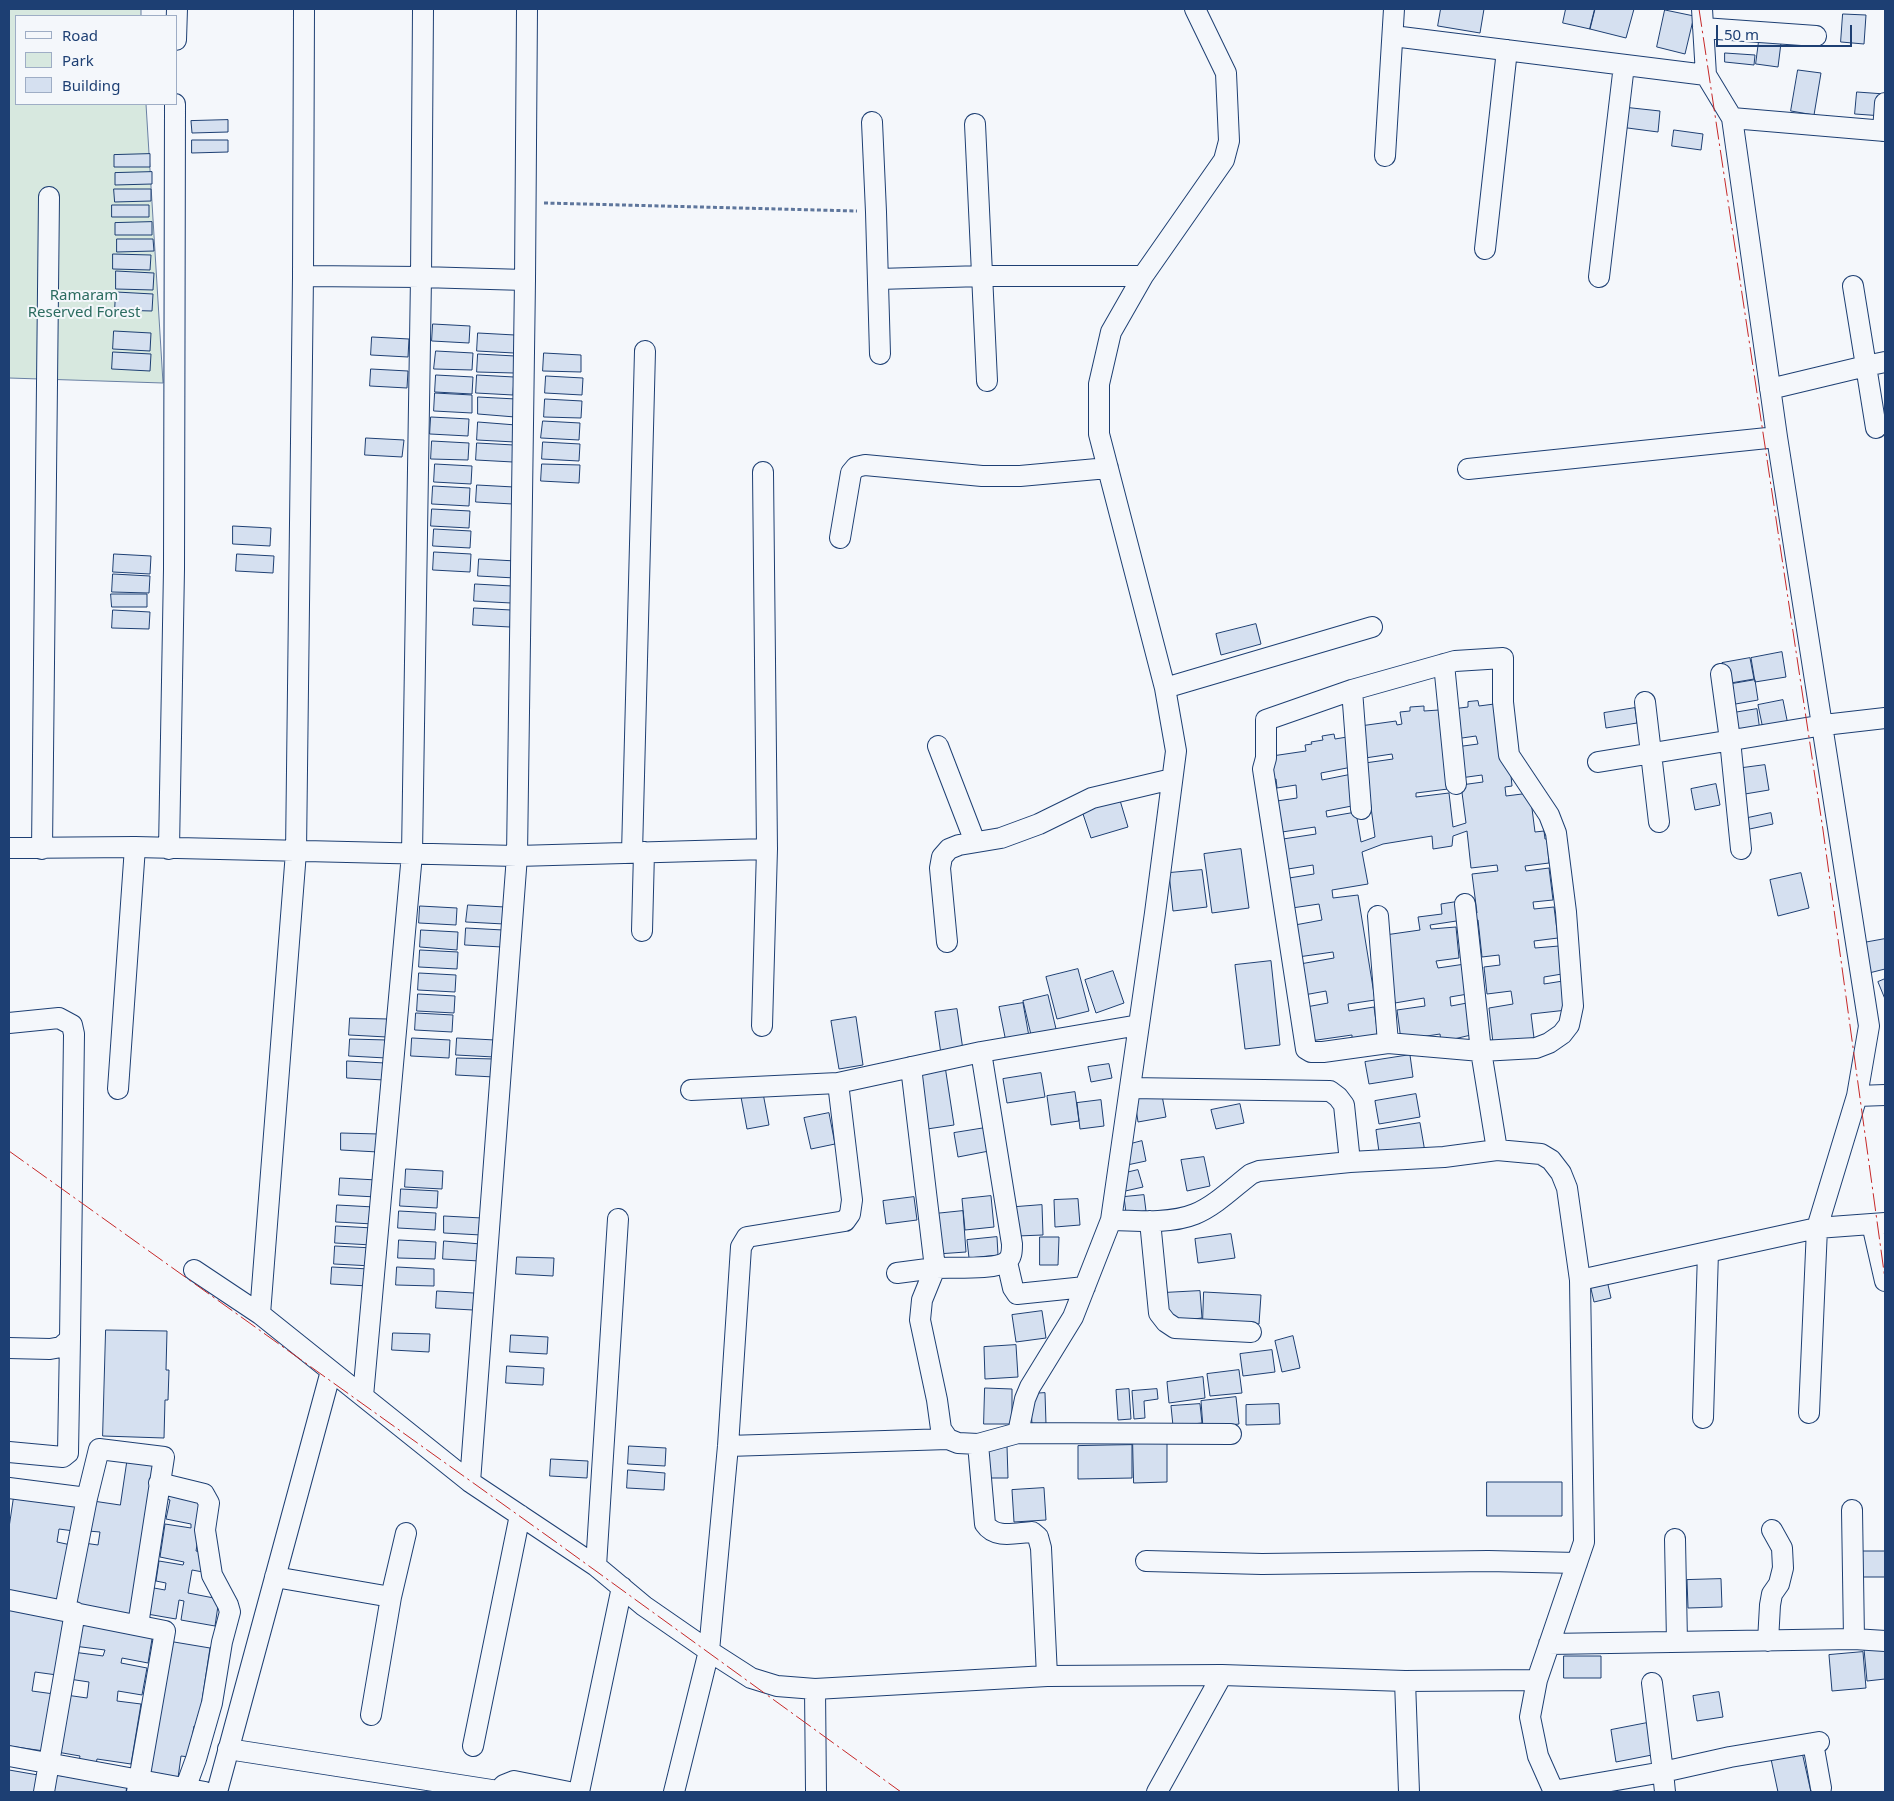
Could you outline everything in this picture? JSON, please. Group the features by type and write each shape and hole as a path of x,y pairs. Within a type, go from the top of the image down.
{"street":[{"path":"260,1314 296,852 303,276 304,9"},
{"path":"363,1396 412,854 421,277 422,9"},
{"path":"470,1482 516,856 525,280 527,9"},
{"path":"1018,1433 1025,1399 1030,1387 1073,1317 1111,1220 1176,751 1165,688 1099,434 1099,384 1111,332 1143,276 1224,160 1229,141 1226,73 1195,9"},
{"path":"1385,156 1394,9"},
{"path":"1808,1413 1817,1228 1857,1096 1877,1021 1824,725 1777,438 1732,118 1706,75 1703,18 1816,36"},
{"path":"1392,36 1706,75"},
{"path":"1485,250 1507,50"},
{"path":"1599,277 1624,65"},
{"path":"1732,118 1884,131 1885,102"},
{"path":"169,850 174,569 175,105"},
{"path":"872,122 880,354"},
{"path":"975,124 987,381"},
{"path":"42,848 49,197"},
{"path":"303,276 525,280"},
{"path":"878,279 983,276 1143,276"},
{"path":"1853,286 1876,364 1876,428"},
{"path":"642,931 638,853 645,351"},
{"path":"1770,389 1876,364"},
{"path":"1468,470 1777,438"},
{"path":"840,538 852,473 856,467 865,465 982,476 1020,476 1108,468"},
{"path":"762,1026 767,849 763,472"},
{"path":"1165,688 1372,627"},
{"path":"1503,658 1502,702 1509,755 1548,815 1556,833 1573,991 1573,1006 1569,1025 1562,1034 1549,1043 1536,1048 1481,1051 1388,1043 1311,1052 1305,1048 1263,769 1266,758 1266,720 1352,690 1444,664 1455,661 1503,658"},
{"path":"1444,664 1456,784"},
{"path":"1721,674 1741,849"},
{"path":"1352,690 1361,809"},
{"path":"1645,702 1660,822"},
{"path":"1598,762 1824,725 1885,718"},
{"path":"938,746 975,842"},
{"path":"947,942 940,868 942,857 949,849 959,845 1001,838 1039,824 1092,798 1172,779"},
{"path":"9,848 135,848 516,856 767,849"},
{"path":"118,1090 135,848"},
{"path":"1465,904 1481,1051 1497,1150"},
{"path":"1378,916 1388,1043"},
{"path":"9,1023 60,1018 72,1025 74,1034 68,1453 63,1457 9,1452"},
{"path":"691,1090 838,1083 981,1052 1139,1025"},
{"path":"897,1273 935,1268 996,1266 1007,1262 1012,1254 1012,1244 981,1052"},
{"path":"911,1067 935,1268 922,1300 920,1320 938,1400 942,1429 948,1439"},
{"path":"674,1792 709,1651 728,1446 741,1247 747,1238 845,1221 850,1214 852,1200 838,1083"},
{"path":"1130,1088 1330,1091 1344,1105 1350,1162"},
{"path":"1857,1096 1885,1094"},
{"path":"1111,1220 1150,1221 1194,1215 1207,1208 1251,1174 1259,1171 1350,1162 1444,1157 1497,1150 1541,1154 1551,1160 1561,1173 1567,1188 1580,1280 1584,1542 1537,1680 1530,1716 1538,1756 1553,1792 1816,1742 1821,1788"},
{"path":"596,1566 618,1219"},
{"path":"1150,1221 1159,1313 1166,1322 1175,1328 1252,1332"},
{"path":"1580,1280 1817,1228 1878,1224 1885,1282"},
{"path":"1702,1418 1708,1252"},
{"path":"1007,1262 1013,1288 1017,1294 1084,1287"},
{"path":"194,1270 260,1314 470,1482 596,1566 644,1606 709,1651 751,1678 777,1686 815,1689 1047,1676 1222,1675 1406,1681 1537,1680"},
{"path":"9,1348 50,1350 61,1347 70,1339"},
{"path":"217,1792 331,1371"},
{"path":"728,1446 948,1439 958,1443 978,1444 1018,1433 1231,1434"},
{"path":"978,1444 985,1524 989,1530 997,1534 1032,1532 1038,1537 1042,1548 1047,1676"},
{"path":"44,1792 50,1764 87,1498 99,1449 164,1457 138,1625"},
{"path":"159,1483 194,1490 204,1494 209,1503 205,1530 212,1575 230,1612 222,1642 212,1703 185,1790"},
{"path":"9,1488 87,1498"},
{"path":"1852,1510 1854,1639"},
{"path":"473,1746 520,1515"},
{"path":"1768,1641 1772,1594 1778,1584 1783,1568 1782,1548 1772,1530"},
{"path":"371,1715 391,1597 406,1533"},
{"path":"1675,1539 1677,1642"},
{"path":"1146,1561 1262,1564 1469,1561 1577,1563"},
{"path":"275,1577 391,1597"},
{"path":"579,1792 622,1587"},
{"path":"9,1600 166,1631 138,1786"},
{"path":"1549,1644 1854,1639 1885,1641"},
{"path":"1157,1792 1222,1675"},
{"path":"1406,1681 1409,1792"},
{"path":"1652,1684 1665,1792"},
{"path":"815,1689 816,1792"},
{"path":"228,1750 498,1791 504,1785 514,1781 569,1792"},
{"path":"9,1756 138,1786 205,1792"}],"path":[{"path":"526,202 876,212"}],"green space":[{"name":"Ramaram Reserved Forest","path":"9,9 141,9 141,15 15,15 15,105 146,105 163,383 9,378"}],"building":[{"path":"1441,9 1484,9 1480,33 1438,26"},
{"path":"1566,9 1595,9 1590,29 1563,23"},
{"path":"1595,9 1634,9 1626,38 1590,29"},
{"path":"1665,10 1694,16 1685,54 1657,47"},
{"path":"1843,14 1866,15 1864,44 1841,42"},
{"path":"1759,41 1781,43 1778,67 1756,64"},
{"path":"1725,53 1755,55 1754,65 1725,62"},
{"path":"1798,70 1821,73 1814,115 1791,111"},
{"path":"1857,92 1885,94 1883,116 1855,114"},
{"path":"1623,107 1660,111 1658,132 1620,127"},
{"path":"228,120 228,132 192,133 191,121"},
{"path":"1674,130 1703,134 1701,150 1672,146"},
{"path":"192,140 228,140 228,152 192,153"},
{"path":"150,154 150,167 114,167 114,155"},
{"path":"152,172 152,184 115,185 115,173"},
{"path":"114,189 151,189 151,201 115,202"},
{"path":"112,205 149,205 149,217 112,217"},
{"path":"152,222 152,235 115,235 115,223"},
{"path":"117,239 153,239 154,251 117,252"},
{"path":"113,254 151,255 150,270 113,269"},
{"path":"116,271 154,273 153,290 116,289"},
{"path":"116,292 153,294 152,311 115,310"},
{"path":"433,324 470,326 469,343 432,341"},
{"path":"114,331 151,333 150,351 113,349"},
{"path":"478,333 515,335 514,353 477,351"},
{"path":"372,337 409,339 408,357 371,355"},
{"path":"436,351 473,353 472,370 434,369"},
{"path":"113,352 151,354 150,371 112,369"},
{"path":"544,353 581,355 581,372 543,371"},
{"path":"478,354 515,356 514,373 477,372"},
{"path":"371,369 408,371 407,388 370,386"},
{"path":"436,375 473,377 472,394 435,392"},
{"path":"477,375 514,377 513,395 476,393"},
{"path":"546,376 583,378 582,395 545,393"},
{"path":"435,393 472,395 472,413 434,411"},
{"path":"478,397 516,399 515,417 478,414"},
{"path":"545,399 582,401 581,418 544,417"},
{"path":"431,417 469,419 468,436 430,434"},
{"path":"543,421 580,423 579,440 541,438"},
{"path":"478,422 516,425 515,442 477,440"},
{"path":"366,438 404,440 402,457 365,455"},
{"path":"432,441 469,443 468,460 431,459"},
{"path":"543,442 580,444 579,461 542,459"},
{"path":"477,443 514,445 513,462 476,460"},
{"path":"435,464 472,466 471,484 434,482"},
{"path":"542,464 580,465 579,483 541,481"},
{"path":"477,485 514,487 513,504 476,502"},
{"path":"433,486 470,488 469,506 432,504"},
{"path":"432,509 470,511 469,528 431,526"},
{"path":"233,526 271,528 270,546 233,544"},
{"path":"434,529 471,531 470,548 433,546"},
{"path":"434,552 471,554 470,572 433,570"},
{"path":"114,554 151,556 150,574 113,572"},
{"path":"237,554 274,556 273,573 236,571"},
{"path":"479,559 516,561 515,578 478,576"},
{"path":"113,574 150,576 149,593 112,592"},
{"path":"475,584 512,586 511,603 474,601"},
{"path":"111,594 147,594 147,607 112,607"},
{"path":"474,608 511,610 510,627 473,625"},
{"path":"113,610 150,612 149,629 112,628"},
{"path":"1256,624 1261,644 1221,655 1216,634"},
{"path":"1782,652 1786,677 1755,682 1751,658"},
{"path":"1750,658 1754,679 1725,684 1722,663"},
{"path":"1755,680 1758,700 1730,705 1726,685"},
{"path":"1783,700 1788,725 1763,729 1758,705"},
{"path":"1478,701 1479,706 1502,703 1497,716 1504,766 1510,765 1512,786 1505,787 1506,796 1530,793 1535,832 1544,831 1545,839 1547,839 1549,863 1525,866 1526,871 1549,868 1553,900 1533,902 1534,909 1554,907 1558,938 1534,941 1535,948 1559,946 1562,974 1544,977 1544,984 1563,981 1567,1010 1531,1014 1534,1038 1493,1043 1489,1008 1513,1004 1511,991 1487,994 1484,967 1500,965 1499,955 1482,957 1478,920 1463,920 1430,925 1431,929 1456,927 1459,958 1436,961 1438,968 1465,964 1468,994 1450,997 1451,1006 1467,1003 1471,1035 1441,1042 1440,1034 1401,1040 1397,1010 1425,1006 1424,998 1395,1003 1385,935 1420,930 1418,917 1442,914 1441,904 1460,901 1462,914 1477,913 1472,874 1498,871 1497,865 1471,868 1467,831 1453,836 1452,846 1433,849 1432,836 1383,844 1362,852 1368,884 1332,890 1333,898 1358,895 1375,1000 1348,1004 1349,1011 1374,1007 1378,1036 1352,1040 1352,1035 1310,1041 1306,1007 1328,1003 1326,991 1304,995 1300,964 1334,958 1333,952 1298,957 1295,925 1322,920 1319,904 1292,908 1289,878 1314,874 1313,865 1288,869 1283,839 1316,834 1315,827 1282,832 1277,801 1297,798 1296,785 1277,788 1276,779 1272,779 1272,756 1306,751 1305,745 1323,740 1322,736 1334,734 1335,739 1347,737 1352,767 1321,773 1322,780 1352,774 1357,805 1326,811 1327,817 1356,812 1361,842 1375,837 1365,763 1393,759 1392,754 1365,758 1360,726 1396,721 1397,725 1402,724 1400,712 1410,711 1410,707 1424,706 1424,711 1439,710 1448,789 1416,793 1416,797 1449,793 1453,827 1466,823 1461,785 1483,782 1482,775 1460,778 1456,747 1478,744 1476,736 1455,739 1452,709 1468,707 1468,702"},
{"path":"1635,708 1637,723 1606,728 1604,713"},
{"path":"1757,709 1760,731 1731,736 1727,714"},
{"path":"1765,765 1769,790 1739,795 1735,769"},
{"path":"1716,784 1720,805 1695,810 1691,789"},
{"path":"1119,797 1128,827 1091,838 1081,808"},
{"path":"1771,813 1773,824 1745,830 1743,819"},
{"path":"1241,849 1249,908 1212,913 1204,854"},
{"path":"1202,870 1207,907 1173,911 1169,873"},
{"path":"1801,873 1809,908 1778,916 1770,880"},
{"path":"468,905 505,907 504,924 466,922"},
{"path":"420,906 457,908 456,925 419,923"},
{"path":"466,928 503,930 502,947 465,945"},
{"path":"421,930 458,932 457,950 420,947"},
{"path":"1885,939 1885,969 1869,973 1863,943"},
{"path":"420,950 458,952 457,969 419,967"},
{"path":"1271,961 1280,1045 1245,1049 1235,965"},
{"path":"1078,969 1089,1011 1057,1019 1046,977"},
{"path":"1113,971 1124,1003 1096,1013 1085,980"},
{"path":"419,973 456,975 455,992 418,990"},
{"path":"1885,979 1885,999 1878,982"},
{"path":"418,994 455,996 454,1013 417,1011"},
{"path":"1048,995 1057,1033 1032,1039 1023,1001"},
{"path":"1023,1003 1030,1042 1007,1047 999,1007"},
{"path":"957,1009 963,1050 941,1054 935,1012"},
{"path":"416,1013 453,1015 452,1032 415,1030"},
{"path":"856,1017 863,1065 839,1069 831,1021"},
{"path":"350,1018 388,1019 387,1037 349,1035"},
{"path":"412,1038 450,1040 449,1058 411,1056"},
{"path":"457,1038 495,1040 494,1057 456,1055"},
{"path":"350,1039 387,1040 386,1058 349,1056"},
{"path":"1410,1055 1413,1077 1369,1084 1365,1062"},
{"path":"457,1058 494,1059 494,1077 456,1075"},
{"path":"347,1061 385,1063 384,1080 347,1078"},
{"path":"1109,1064 1112,1078 1091,1082 1088,1067"},
{"path":"945,1066 954,1125 927,1129 918,1070"},
{"path":"1041,1073 1045,1097 1007,1103 1003,1079"},
{"path":"1161,1090 1166,1117 1138,1122 1134,1095"},
{"path":"1075,1092 1079,1121 1051,1125 1047,1096"},
{"path":"763,1093 769,1125 747,1129 741,1097"},
{"path":"1416,1094 1420,1117 1379,1124 1375,1101"},
{"path":"1101,1100 1104,1126 1080,1129 1077,1103"},
{"path":"1240,1104 1244,1123 1216,1129 1211,1110"},
{"path":"829,1113 835,1144 811,1149 804,1118"},
{"path":"1420,1123 1425,1152 1380,1159 1376,1130"},
{"path":"985,1128 989,1151 958,1157 954,1133"},
{"path":"341,1133 379,1134 378,1152 341,1150"},
{"path":"1142,1141 1146,1161 1127,1165 1123,1146"},
{"path":"1204,1157 1210,1186 1187,1191 1181,1160"},
{"path":"406,1169 443,1171 442,1189 405,1187"},
{"path":"1138,1170 1143,1187 1121,1192 1117,1175"},
{"path":"340,1178 377,1180 376,1197 339,1195"},
{"path":"401,1189 438,1191 437,1208 400,1206"},
{"path":"1144,1195 1146,1211 1126,1213 1124,1197"},
{"path":"991,1196 994,1227 965,1230 962,1199"},
{"path":"914,1197 917,1220 886,1224 883,1201"},
{"path":"1078,1199 1080,1225 1055,1227 1054,1200"},
{"path":"337,1205 374,1207 373,1224 336,1222"},
{"path":"1042,1205 1043,1235 1017,1236 1016,1207"},
{"path":"399,1211 436,1213 435,1230 398,1228"},
{"path":"963,1211 966,1252 937,1254 934,1214"},
{"path":"444,1216 482,1218 481,1235 444,1233"},
{"path":"336,1226 373,1228 372,1245 335,1243"},
{"path":"1231,1234 1235,1258 1198,1263 1195,1239"},
{"path":"997,1237 998,1255 969,1258 967,1240"},
{"path":"1040,1237 1059,1237 1058,1265 1040,1265"},
{"path":"399,1240 436,1242 435,1259 398,1258"},
{"path":"444,1241 481,1244 480,1261 443,1259"},
{"path":"335,1246 373,1248 372,1266 334,1264"},
{"path":"517,1257 554,1258 553,1276 516,1274"},
{"path":"332,1267 369,1269 368,1286 331,1284"},
{"path":"397,1267 434,1269 434,1286 396,1285"},
{"path":"1606,1276 1611,1298 1594,1302 1589,1280"},
{"path":"437,1291 474,1293 473,1310 436,1308"},
{"path":"1200,1291 1202,1318 1177,1321 1165,1316 1162,1293"},
{"path":"1204,1292 1261,1295 1259,1324 1203,1321"},
{"path":"1042,1311 1046,1338 1016,1342 1012,1315"},
{"path":"106,1330 167,1331 166,1370 169,1370 168,1400 165,1400 164,1438 103,1436"},
{"path":"393,1333 430,1334 429,1352 392,1350"},
{"path":"511,1335 548,1337 547,1354 510,1352"},
{"path":"1293,1336 1300,1368 1282,1372 1275,1341"},
{"path":"1016,1345 1018,1377 985,1379 984,1347"},
{"path":"1272,1350 1275,1372 1243,1376 1240,1354"},
{"path":"507,1366 544,1368 543,1385 506,1383"},
{"path":"1239,1370 1242,1393 1210,1396 1207,1374"},
{"path":"1203,1377 1205,1398 1169,1403 1167,1382"},
{"path":"985,1388 1012,1389 1012,1424 984,1424"},
{"path":"1129,1389 1131,1419 1118,1420 1116,1390"},
{"path":"1157,1389 1158,1399 1144,1401 1145,1418 1134,1419 1132,1391"},
{"path":"1045,1393 1046,1424 1032,1424 1030,1394"},
{"path":"1236,1397 1239,1424 1203,1428 1201,1401"},
{"path":"1200,1404 1202,1423 1173,1426 1171,1406"},
{"path":"1279,1404 1280,1424 1246,1425 1246,1405"},
{"path":"1133,1442 1167,1442 1167,1482 1134,1483"},
{"path":"1132,1445 1132,1478 1078,1479 1078,1446"},
{"path":"629,1446 666,1448 665,1466 628,1464"},
{"path":"1007,1446 1008,1478 985,1478 985,1447"},
{"path":"128,1456 159,1461 133,1617 73,1607 84,1543 98,1545 100,1532 88,1531 93,1501 120,1505"},
{"path":"551,1459 588,1461 587,1478 550,1476"},
{"path":"628,1470 665,1473 664,1490 627,1488"},
{"path":"1487,1482 1562,1482 1562,1516 1487,1516"},
{"path":"169,1488 205,1498 196,1551 206,1553 203,1572 192,1570 188,1593 219,1599 215,1626 181,1620 184,1601 179,1600 176,1619 147,1614 154,1588 165,1590 166,1583 156,1581 159,1561 183,1565 184,1562 160,1557 165,1524 191,1528 191,1524 166,1519 170,1500 167,1499"},
{"path":"1044,1488 1046,1520 1014,1522 1012,1490"},
{"path":"15,1490 78,1502 74,1531 59,1529 57,1542 71,1545 61,1604 9,1596 9,1528"},
{"path":"1862,1551 1885,1551 1885,1577 1862,1577"},
{"path":"1721,1579 1722,1607 1688,1608 1687,1580"},
{"path":"9,1609 66,1619 57,1675 35,1672 32,1691 54,1694 44,1751 9,1746"},
{"path":"78,1621 153,1633 148,1663 122,1658 121,1663 147,1668 142,1695 118,1691 117,1701 141,1704 131,1764 97,1759 96,1764 79,1761 80,1756 57,1752 66,1695 87,1698 89,1682 69,1679 73,1652 103,1656 105,1650 74,1646"},
{"path":"168,1641 210,1648 198,1727 194,1726 189,1757 181,1756 178,1778 149,1773"},
{"path":"1885,1647 1885,1679 1867,1681 1864,1649"},
{"path":"1863,1652 1866,1688 1832,1691 1829,1655"},
{"path":"1564,1656 1601,1656 1601,1678 1564,1678"},
{"path":"1719,1692 1723,1717 1697,1721 1693,1696"},
{"path":"1647,1723 1652,1755 1616,1762 1611,1730"},
{"path":"1802,1752 1811,1792 1778,1792 1771,1759"},
{"path":"9,1770 38,1775 35,1792 9,1792"},
{"path":"50,1774 127,1786 126,1792 47,1792"}],"power":[{"path":"1699,9 1823,830 1885,1279"},
{"path":"9,1151 560,1545 901,1792"}]}
